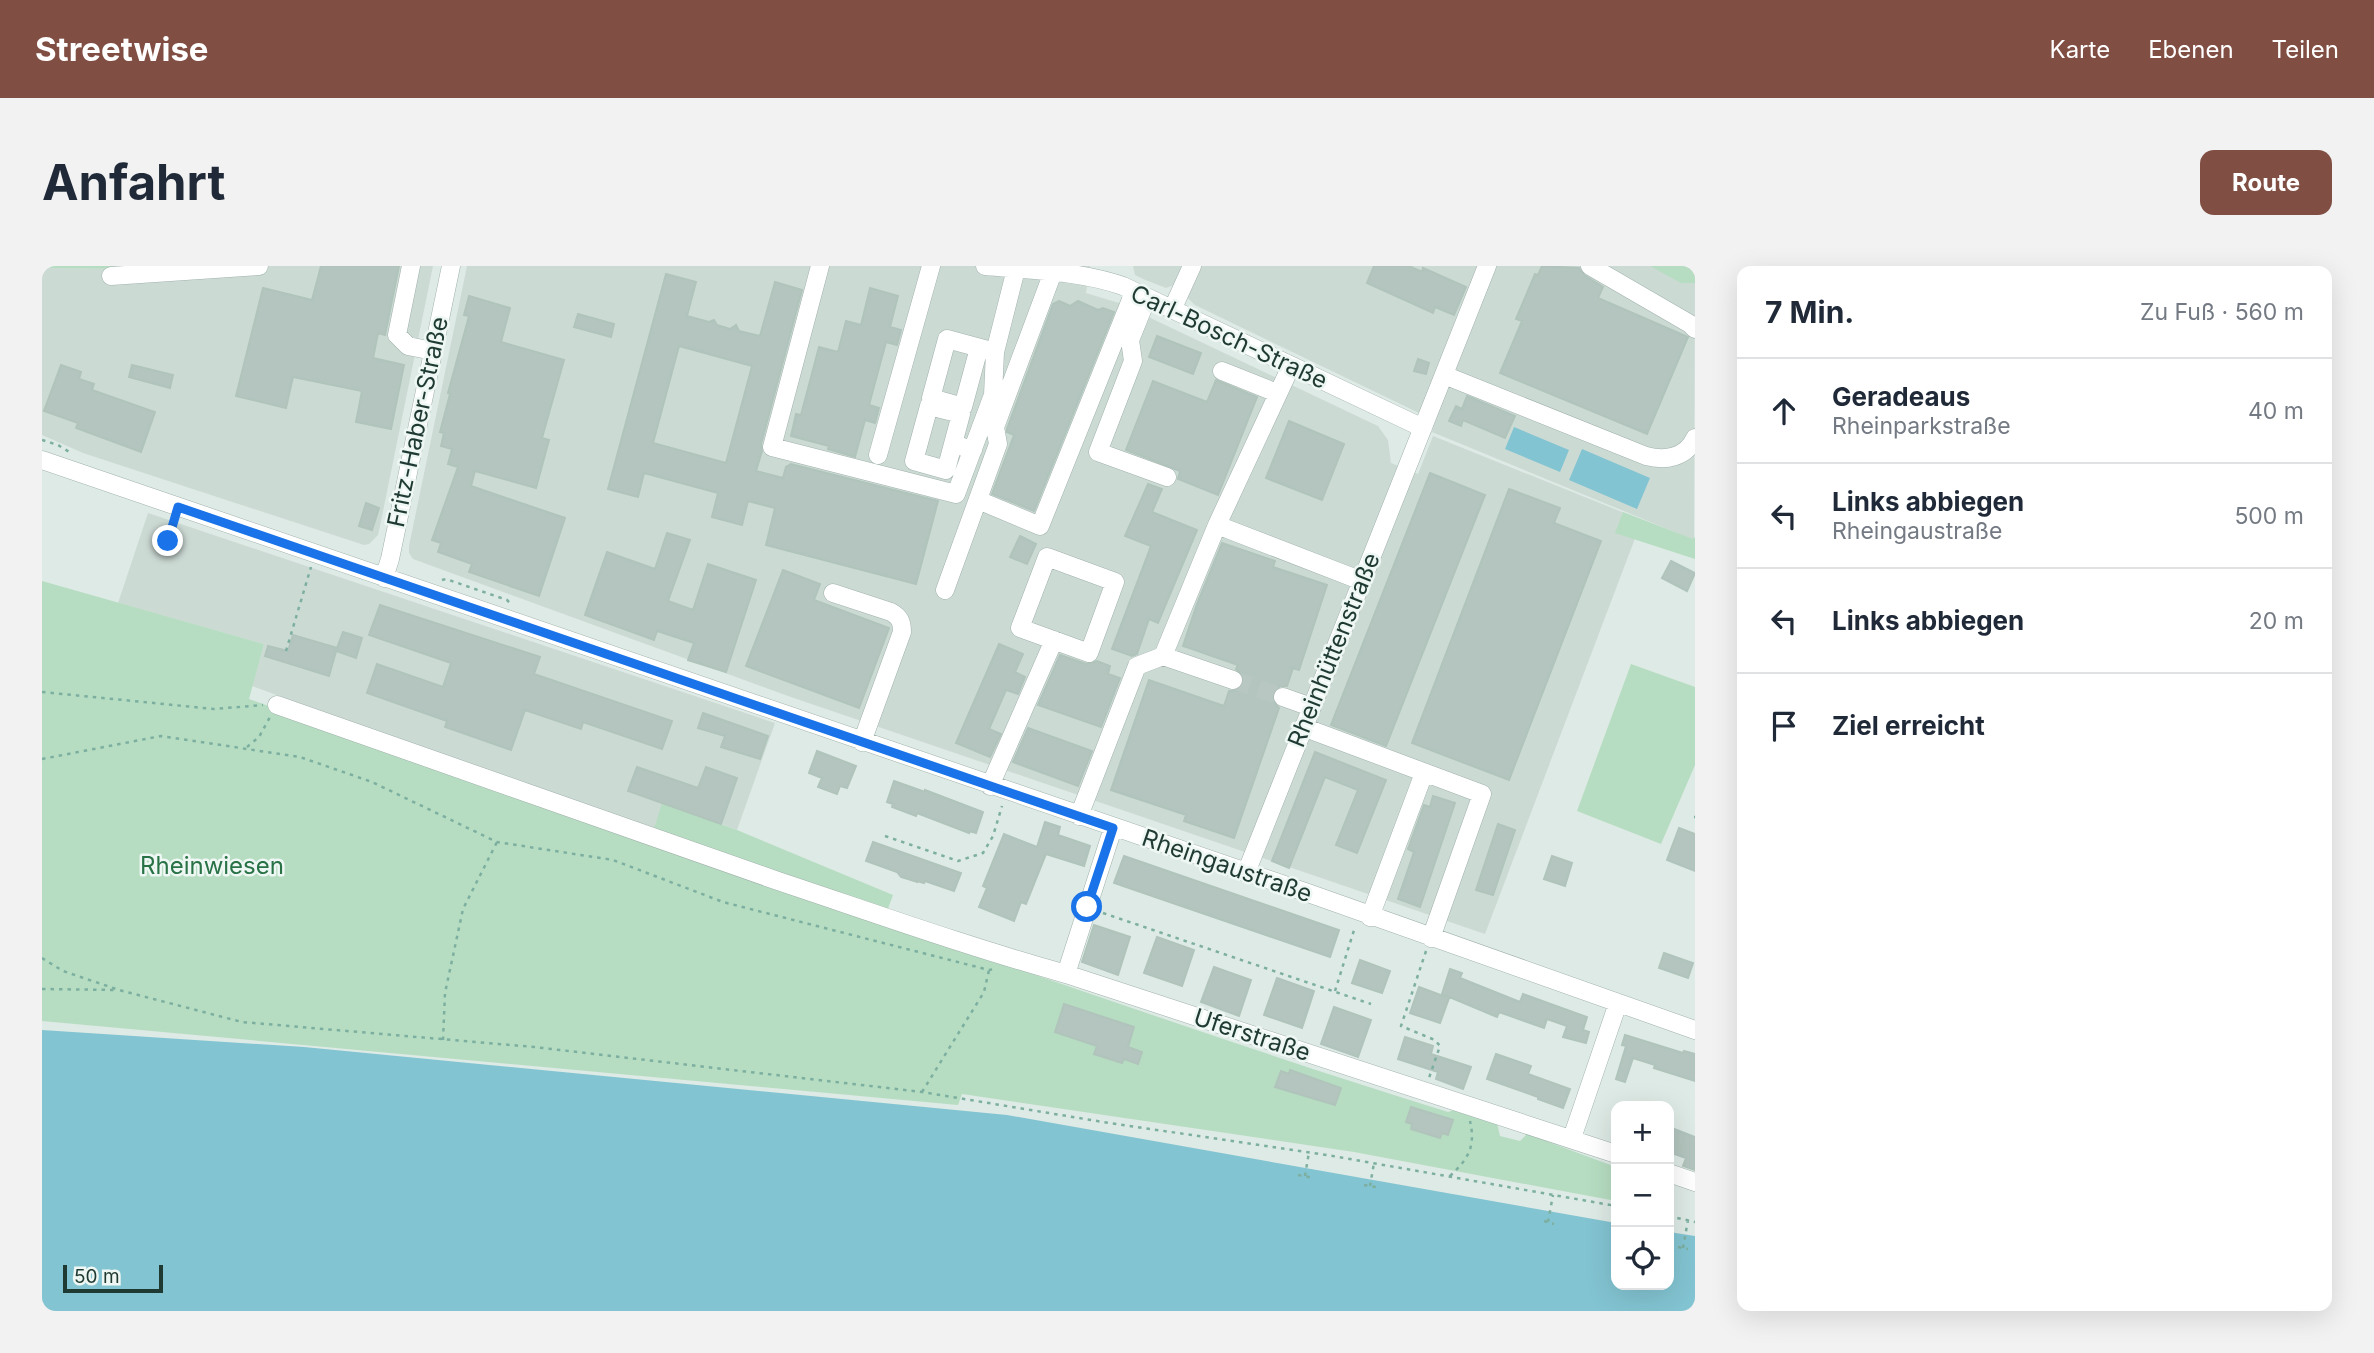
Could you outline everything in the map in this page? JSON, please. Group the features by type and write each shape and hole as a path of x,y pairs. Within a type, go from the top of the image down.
{"street":[{"path":"111,276 259,266"},
{"path":"411,266 397,335 408,346 433,351"},
{"name":"Fritz-Haber-Straße","path":"384,578 451,266"},
{"path":"820,266 772,447 956,494 993,394 987,350 1016,269"},
{"path":"878,455 931,266"},
{"name":"Carl-Bosch-Straße","path":"985,266 1053,272 1108,273 1140,295 1423,428"},
{"path":"1172,310 1192,266"},
{"name":"Rheinhüttenstraße","path":"1246,873 1487,266"},
{"path":"1590,266 1695,329"},
{"path":"945,590 998,444 995,427 1053,272"},
{"path":"978,500 1040,526 1140,295"},
{"path":"1140,295 1130,340 1133,361 1098,452 1167,477"},
{"path":"1163,656 1217,525 1290,366"},
{"path":"1222,371 1277,393"},
{"path":"1444,375 1646,456 1672,458 1684,452 1695,438"},
{"path":"953,444 973,450"},
{"name":"Rheingaustraße","path":"42,460 1246,873 1428,945 1618,1003 1695,1030"},
{"path":"1217,525 1362,581"},
{"path":"1046,557 1115,582 1089,653 1054,640 1020,628 1046,557"},
{"path":"833,593 891,612 902,624 902,632 862,742"},
{"path":"990,786 1054,640"},
{"path":"1079,816 1137,666 1163,656 1233,680"},
{"path":"1283,697 1311,707"},
{"name":"Uferstraße","path":"277,705 887,918 1611,1152"},
{"path":"1303,727 1482,794 1428,945"},
{"path":"1363,921 1424,772"},
{"path":"1066,974 1113,828"},
{"path":"1572,1138 1618,1003"},
{"path":"1674,1175 1695,1182"}],"path":[{"path":"42,440 69,452"},
{"path":"168,541 178,507"},
{"path":"286,651 315,554"},
{"path":"446,579 507,600"},
{"path":"42,692 214,709 277,705"},
{"path":"245,748 259,737 277,705"},
{"path":"42,759 160,736 300,757 372,782 497,842 613,860 723,902 989,970 1000,969"},
{"path":"885,836 958,861 967,859 984,853 993,836 1003,803"},
{"path":"443,1040 445,993 463,909 497,842"},
{"path":"1087,907 1371,1004"},
{"path":"1335,991 1363,921"},
{"path":"1428,945 1401,1026 1435,1040 1440,1046 1429,1076"},
{"path":"42,958 63,971 119,990 242,1022 534,1047 922,1092 1309,1152 1611,1205"},
{"path":"922,1092 985,992 989,970"},
{"path":"42,989 119,990"},
{"path":"1450,1177 1470,1152 1474,1139 1470,1121 1473,1107"},
{"path":"1305,1177 1309,1152"},
{"path":"1370,1186 1374,1163"},
{"path":"1297,1175 1314,1178"},
{"path":"1364,1185 1376,1187"},
{"path":"1553,1195 1546,1222 1554,1224"},
{"path":"1674,1217 1695,1222"},
{"path":"1678,1247 1685,1249 1688,1220"}],"shaded area":[{"path":"178,266 433,266 378,535 369,544 364,545 83,453 42,435 42,268 129,269"},
{"path":"467,266 1090,266 1086,293 1119,303 1378,426 1388,440 1391,463 1418,474 1433,436 1642,520 1485,934 788,696 413,559 409,546"},
{"path":"1133,266 1695,266 1694,540 1432,432 1442,398 1419,413 1195,305 1174,285 1166,288 1135,275"},
{"path":"148,513 775,723 737,830 721,824 653,832 252,686 264,644 118,603"}],"green space":[{"path":"42,266 178,266 129,269"},
{"path":"1650,266 1695,266 1695,283 1681,283"},
{"path":"1623,512 1693,539 1695,537 1695,559 1615,533"},
{"name":"Rheinwiesen","path":"42,581 264,644 249,699 680,852 1193,1029 1448,1112 1454,1110 1497,1123 1500,1136 1520,1141 1527,1134 1611,1165 1611,1200 1354,1152 962,1094 958,1105 42,1021"},
{"path":"1631,664 1695,687 1695,765 1661,844 1577,811"},
{"path":"662,803 737,830 893,895 886,914 653,832"}],"water":[{"path":"1514,427 1569,450 1560,472 1505,449"},
{"path":"1582,449 1650,478 1637,509 1569,480"},
{"path":"42,1030 304,1047 1007,1115 1611,1222 1611,1290 1674,1290 1674,1233 1695,1236 1695,1311 42,1311"}],"building":[{"path":"321,266 399,266 385,335 378,333 373,358 404,365 391,429 356,422 362,391 293,377 286,408 236,396 263,288 312,300"},
{"path":"1374,266 1409,266 1422,272 1423,268 1466,287 1454,315 1435,307 1433,313 1367,283"},
{"path":"1542,266 1579,268 1584,275 1603,287 1598,298 1688,337 1647,434 1500,373 1522,321 1516,319 1535,274 1538,275"},
{"path":"666,274 696,282 687,316 709,322 714,320 717,325 730,329 736,325 739,331 760,336 775,282 802,290 756,471 783,478 786,467 791,464 938,501 916,584 766,545 775,508 748,501 742,525 712,517 718,493 644,473 638,497 608,489","holes":["679,346 752,366 726,463 653,443"]},
{"path":"870,288 898,296 890,327 901,330 897,345 886,342 869,405 879,408 875,423 865,420 855,457 828,449 829,446 791,436 796,414 801,415 819,347 838,352 846,321 861,325"},
{"path":"469,296 510,308 501,342 564,360 542,438 549,440 536,488 475,471 471,486 565,518 539,596 469,572 472,564 438,552 441,543 432,540 458,467 448,464 452,449 441,446 444,433 440,432 469,316 464,315"},
{"path":"1059,301 1070,306 1078,301 1098,310 1103,308 1114,312 1034,511 992,494 1014,435 1007,432 1007,429 1053,304"},
{"path":"578,314 614,324 611,337 574,327"},
{"path":"1157,336 1201,353 1193,374 1149,357"},
{"path":"1418,359 1429,363 1426,374 1414,371"},
{"path":"61,365 81,372 79,379 94,384 92,390 155,412 141,452 76,428 78,423 44,411"},
{"path":"132,365 173,375 170,388 129,377"},
{"path":"1216,380 1257,397 1218,495 1178,479 1180,471 1126,450 1153,381 1207,402"},
{"path":"1467,396 1515,416 1505,438 1463,420 1461,426 1449,421 1456,406 1462,409"},
{"path":"1289,421 1344,444 1322,500 1266,478"},
{"path":"1430,473 1485,495 1386,746 1331,725"},
{"path":"1148,484 1162,489 1152,512 1197,530 1158,623 1149,619 1137,654 1132,656 1112,649 1151,546 1125,536"},
{"path":"1509,489 1560,508 1554,523 1601,541 1509,780 1412,743"},
{"path":"366,503 379,508 372,530 359,526"},
{"path":"667,533 690,540 668,601 693,610 708,564 756,580 726,672 688,660 694,643 657,631 654,640 585,615 607,552 655,569"},
{"path":"1020,536 1036,544 1027,564 1010,557"},
{"path":"1222,543 1275,561 1273,567 1327,585 1299,670 1293,668 1287,686 1280,686 1273,693 1272,700 1279,708 1234,838 1184,821 1186,815 1111,790 1149,680 1224,706 1229,691 1236,691 1243,684 1244,677 1236,669 1238,665 1183,646"},
{"path":"1671,561 1695,573 1687,591 1662,578"},
{"path":"783,570 820,584 814,600 889,628 859,708 746,666"},
{"path":"380,605 540,657 534,674 672,721 662,749 583,722 581,729 525,710 511,750 445,727 447,721 367,693 377,664 443,687 451,663 369,635"},
{"path":"343,632 362,638 356,658 336,651"},
{"path":"293,635 337,648 329,676 265,656 268,646 288,651"},
{"path":"999,644 1023,654 1015,672 1025,677 1018,694 1006,690 989,729 1001,734 990,757 956,743"},
{"path":"1060,655 1086,664 1097,661 1110,666 1108,674 1120,678 1101,727 1038,705"},
{"path":"703,713 768,736 760,759 721,747 725,736 698,728"},
{"path":"1028,728 1092,751 1078,786 1013,762"},
{"path":"817,751 856,766 847,788 840,786 837,794 818,787 822,778 809,773"},
{"path":"1315,752 1386,780 1357,853 1336,845 1358,790 1325,777 1289,868 1272,861"},
{"path":"637,767 698,788 706,767 737,778 721,824 628,791"},
{"path":"894,781 983,812 976,833 892,807 893,804 887,802"},
{"path":"1433,796 1455,803 1420,907 1398,899 1414,852 1408,849 1424,805 1430,807"},
{"path":"1045,822 1060,827 1058,835 1090,846 1084,866 1046,854 1026,904 1021,902 1014,921 979,907 987,888 983,886 1004,834 1037,847"},
{"path":"1498,824 1515,830 1493,895 1476,890"},
{"path":"1679,828 1695,834 1695,871 1667,860"},
{"path":"873,842 961,873 954,891 925,881 917,882 901,877 897,872 866,861"},
{"path":"1124,856 1339,930 1330,957 1114,883"},
{"path":"1552,856 1572,863 1565,886 1544,879"},
{"path":"1094,925 1130,937 1118,975 1082,962"},
{"path":"1157,937 1194,950 1182,986 1144,973"},
{"path":"1664,953 1693,963 1688,978 1659,968"},
{"path":"1360,960 1390,971 1382,993 1352,983"},
{"path":"1214,967 1251,980 1239,1016 1201,1002"},
{"path":"1450,969 1462,973 1460,978 1520,1002 1523,994 1587,1017 1583,1030 1589,1032 1586,1043 1563,1037 1567,1026 1547,1019 1544,1028 1499,1012 1497,1017 1442,994"},
{"path":"1277,978 1314,991 1302,1028 1264,1015"},
{"path":"1419,987 1449,998 1440,1023 1410,1013"},
{"path":"1064,1004 1134,1027 1128,1047 1142,1052 1138,1064 1124,1059 1122,1063 1094,1054 1097,1046 1055,1032"},
{"path":"1334,1007 1371,1020 1358,1057 1321,1044"},
{"path":"1625,1035 1683,1053 1695,1054 1695,1081 1633,1058 1625,1082 1616,1079 1626,1046 1622,1045"},
{"path":"1405,1037 1433,1046 1431,1054 1471,1067 1463,1089 1436,1079 1438,1072 1398,1059"},
{"path":"1496,1054 1531,1066 1528,1074 1570,1089 1563,1108 1487,1079"},
{"path":"1290,1070 1341,1088 1335,1105 1275,1087 1281,1071 1289,1074"},
{"path":"1411,1107 1453,1120 1448,1135 1442,1133 1440,1138 1411,1129 1412,1124 1406,1122"},
{"path":"1674,1129 1695,1137 1695,1170 1683,1166 1686,1158 1674,1154"}],"tunnel":[{"path":"1233,680 1283,697"}],"route":[{"path":"168,541 178,507 1113,828 1087,907"}]}
